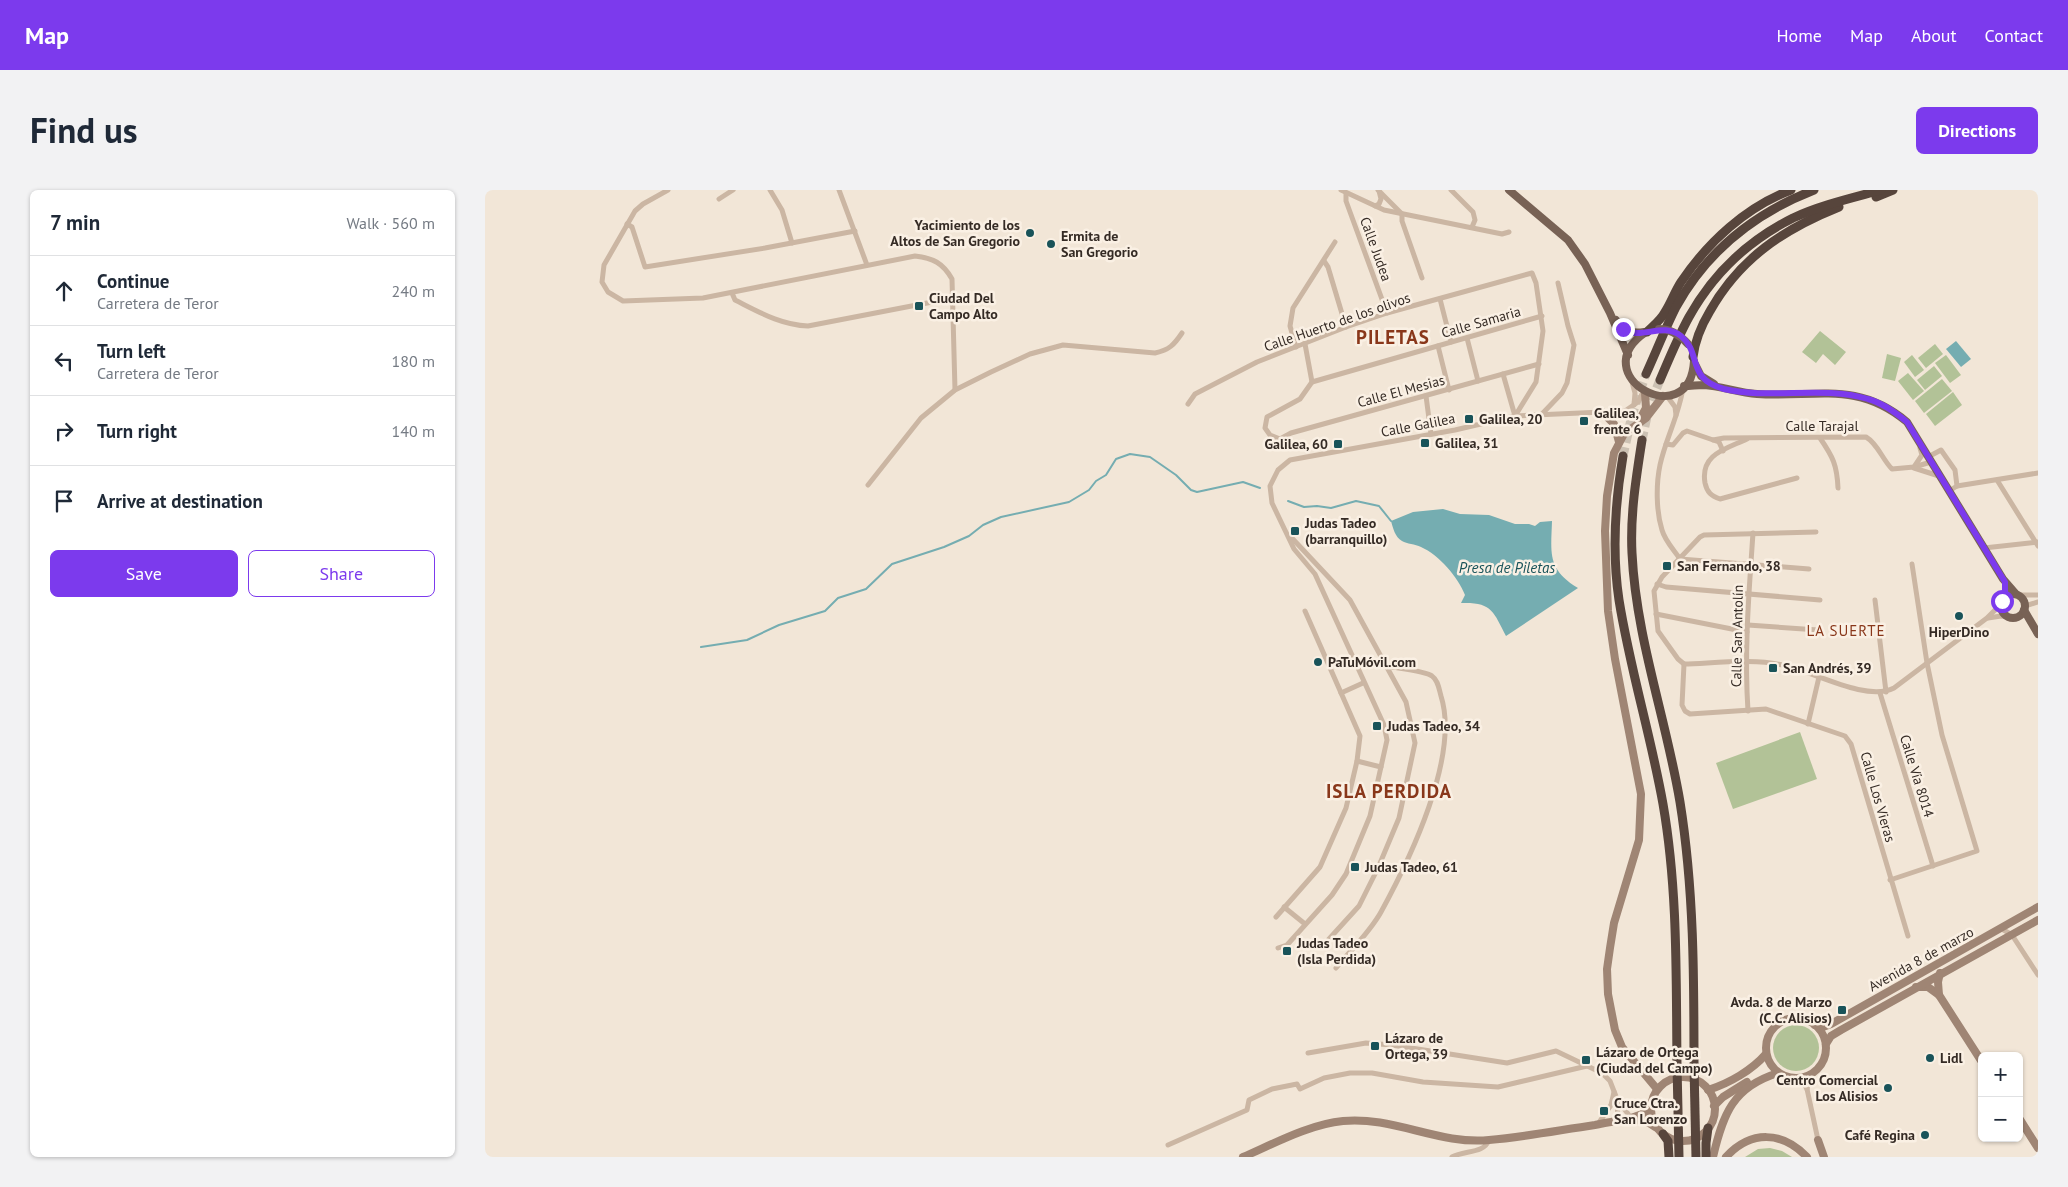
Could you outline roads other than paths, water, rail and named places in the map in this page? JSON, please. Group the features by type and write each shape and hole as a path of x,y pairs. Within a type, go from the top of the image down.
{"highway":[{"path":"1646,332 1661,319 1680,283 1716,239 1735,222 1761,204 1791,190"},
{"path":"1646,374 1676,308 1703,266 1743,228 1786,202 1814,190"},
{"path":"1659,380 1693,311 1715,278 1734,258 1753,243 1793,218 1820,207 1881,190"},
{"path":"1693,359 1696,339 1717,297 1741,266 1764,247 1820,215 1893,190"},
{"path":"1642,440 1633,509 1632,552 1636,595 1643,633 1679,799 1687,849 1692,912 1696,1157"},
{"path":"1623,456 1617,508 1616,553 1619,598 1628,648 1663,804 1670,855 1674,907 1679,1157"},
{"path":"1706,1157 1708,1128"},
{"path":"1660,1131 1668,1141 1669,1157"}],"main road":[{"path":"1509,190 1568,240 1576,250 1610,313 1628,355 1628,373 1633,382 1644,392 1665,396 1684,387 1705,385 1757,394 1848,394 1870,399 1891,409 1907,422 2005,582 2023,600 2024,608 2036,631"},
{"path":"1610,313 1627,331 1637,334 1659,329 1681,336 1688,344 1701,376 1722,388"},
{"path":"1628,355 1634,342 1646,332"},
{"path":"1684,387 1693,370 1693,359"},
{"path":"2005,582 2002,610 2036,631"},
{"path":"2003,600 2017,595"},
{"path":"2012,617 2024,608"}],"street":[{"path":"668,190 643,204 635,211 627,224 605,265 602,282 608,292 623,301 703,298 915,256 928,258 938,262 947,270 952,279 955,390"},
{"path":"719,199 733,190"},
{"path":"770,190 783,210 792,243"},
{"path":"839,190 867,265"},
{"path":"1341,190 1374,206 1402,214 1502,234 1509,232"},
{"path":"1374,206 1379,204 1381,199 1379,190"},
{"path":"1379,190 1402,214 1402,221 1422,278"},
{"path":"1451,190 1473,212 1475,220 1473,227"},
{"name":"Calle Judea","path":"1346,193 1346,201 1387,313"},
{"path":"627,224 631,227 645,267 855,231"},
{"path":"1296,347 1290,326 1293,308 1335,242"},
{"path":"1324,261 1328,267 1345,327"},
{"name":"Calle Huerto de los olivos","path":"1188,404 1195,394 1257,362 1345,327 1387,313 1532,273 1536,283 1541,316"},
{"path":"1540,415 1562,393 1567,383 1574,344 1558,283"},
{"path":"732,293 735,300 779,322 793,326 808,326 953,298"},
{"path":"1440,298 1451,342"},
{"path":"1515,416 1536,382 1543,331 1541,316"},
{"name":"Calle Samaria","path":"1312,382 1541,316"},
{"path":"868,485 921,418 955,390 999,368 1047,348 1063,345 1084,345 1155,353 1165,351 1173,346 1183,333"},
{"path":"1467,338 1478,381"},
{"path":"1305,344 1312,382"},
{"path":"1438,346 1449,390"},
{"name":"Calle El Mesias","path":"1312,382 1300,399 1267,417 1265,428 1269,435 1280,439 1291,434 1539,364"},
{"path":"1503,374 1515,416"},
{"path":"1633,382 1635,393 1634,405"},
{"path":"1684,387 1675,423 1666,444 1660,466 1659,512 1662,531 1667,542 1680,559 1809,569"},
{"path":"1634,405 1644,392"},
{"path":"1638,423 1646,408 1644,392"},
{"path":"1426,396 1431,434"},
{"path":"1657,1089 1622,1047 1615,1030 1608,994 1607,968 1614,924 1639,840 1640,816 1639,780 1615,659 1608,612 1605,571 1607,496 1614,453 1624,434 1646,418 1665,396 1675,407 1675,423"},
{"name":"Calle Galilea","path":"1278,948 1287,945 1332,895 1346,874 1370,816 1387,740 1383,725 1315,574 1293,549 1288,534 1272,503 1270,486 1278,470 1290,460 1431,434 1515,416 1625,411 1634,405"},
{"path":"1602,412 1614,424 1619,442"},
{"name":"Calle Tarajal","path":"1666,444 1673,445 1687,431 1721,444 1723,451"},
{"name":"Calle Tarajal","path":"1713,440 1866,437 1873,442 1891,469 1914,467 1930,460"},
{"path":"1750,438 1711,458 1705,465 1708,492 1713,497 1720,500 1797,478"},
{"path":"1820,438 1837,468 1838,488"},
{"path":"1914,467 1922,455 1919,442"},
{"path":"1920,470 1927,468 1930,460 1941,450 1955,470 1957,486"},
{"name":"Calle Tarajal","path":"1914,467 1940,476"},
{"path":"1949,491 1957,486 2038,474"},
{"path":"1984,548 2037,543 1997,480"},
{"path":"1816,532 1753,532 1704,535 1700,537 1657,584 1654,591 1658,630 1678,659 1684,664 1746,662 1787,666 1861,690 1883,693 1987,618 2003,600"},
{"name":"Calle San Antolín","path":"1748,711 1746,662 1748,595 1753,532"},
{"path":"1288,534 1350,600 1406,702 1415,743 1399,818 1378,868 1359,906 1329,939"},
{"path":"1890,880 1977,852 1942,735 1927,663 1912,564"},
{"path":"1657,584 1666,587 1820,600"},
{"path":"2017,595 2038,595"},
{"name":"Calle Vía 8014","path":"1875,600 1883,693 1933,866"},
{"path":"2024,608 2038,602"},
{"path":"1276,917 1320,866 1346,808 1357,761 1360,736 1305,611"},
{"path":"1656,614 1747,632"},
{"path":"1987,618 2012,617"},
{"path":"1748,625 1818,630"},
{"name":"Calle Los Vieras","path":"1684,664 1682,705 1685,711 1690,714 1766,710 1845,736 1851,744 1908,936"},
{"path":"1336,968 1380,913 1425,819 1438,778 1445,734 1443,702 1437,682 1431,675 1387,666"},
{"path":"1808,724 1819,677"},
{"path":"1341,693 1363,683"},
{"path":"1357,761 1381,767"},
{"path":"1284,908 1305,924"},
{"name":"Avenida 8 de marzo","path":"1815,1025 1823,1027 1831,1024 2038,908"},
{"name":"Avenida 8 de marzo","path":"1826,1044 1831,1036 1916,986 2038,920"},
{"path":"2002,929 2012,935 2038,975"},
{"path":"1939,995 1938,982 1940,973"},
{"path":"1916,986 1928,987 1939,995 1978,1056"},
{"path":"1796,1018 1806,1020 1815,1025 1824,1037 1826,1044 1823,1062 1810,1075 1800,1078 1792,1078 1777,1072 1770,1063 1767,1054 1768,1038 1777,1025 1785,1020 1796,1018"},
{"path":"1307,1053 1366,1043 1392,1045 1507,1063 1556,1051 1602,1073 1610,1081 1624,1120"},
{"path":"1708,1090 1721,1086 1757,1064 1767,1054"},
{"path":"1168,1145 1247,1110 1249,1100 1272,1089 1297,1084 1300,1089 1324,1078 1350,1073 1372,1072 1423,1082 1498,1087 1587,1066"},
{"path":"1642,1070 1661,1079 1681,1076 1701,1082 1708,1090 1715,1106"},
{"path":"1624,1120 1644,1121 1677,1140 1692,1139 1701,1135 1708,1128 1712,1121 1715,1106 1723,1097 1755,1077 1777,1072"},
{"path":"1713,1157 1725,1115 1733,1100 1757,1081 1777,1072"},
{"path":"1807,1088 1810,1075"},
{"path":"1800,1078 1807,1088 1824,1157"},
{"path":"1243,1157 1321,1126 1343,1121 1381,1122 1465,1142 1624,1120 1648,1112 1657,1089 1671,1079"},
{"path":"1597,1124 1611,1105 1614,1092"},
{"path":"1617,1099 1624,1120"},
{"path":"1651,1105 1651,1113 1660,1131"},
{"path":"2023,1124 2038,1148"},
{"path":"1726,1157 1745,1141 1771,1137 1787,1142 1807,1157"},
{"path":"1452,1157 1482,1149 1489,1140"}],"water":[{"path":"1956,341 1971,359 1961,367 1946,349"},
{"name":"Presa de Piletas","path":"1443,509 1460,514 1489,515 1515,524 1535,526 1540,522 1552,521 1551,543 1553,560 1561,574 1578,588 1506,636 1494,614 1485,606 1461,603 1465,595 1453,574 1428,551 1402,541 1395,532 1391,521 1413,512"}],"waterway":[{"path":"701,647 747,640 779,625 825,611 838,598 866,589 892,564 944,547 969,536 983,525 1001,517 1069,502 1089,490 1096,481 1106,475 1116,459 1130,454 1150,457 1176,475 1191,490 1197,492 1243,482 1260,488"},
{"path":"1288,501 1304,507 1331,508 1356,501 1379,506 1391,521"}],"tunnel":[{"path":"1623,456 1632,415 1646,374"},
{"path":"1642,440 1649,407 1660,380"}],"place":[{"name":"Yacimiento de los Altos de San Gregorio","path":"1030,233"},
{"name":"Ermita de San Gregorio","path":"1051,244"},
{"name":"Ciudad Del Campo Alto","path":"919,306"},
{"name":"Galilea, 20","path":"1469,419"},
{"name":"Galilea, frente 6","path":"1584,421"},
{"name":"Galilea, 31","path":"1425,443"},
{"name":"Galilea, 60","path":"1338,444"},
{"name":"Judas Tadeo (barranquillo)","path":"1295,531"},
{"name":"San Fernando, 38","path":"1667,566"},
{"name":"HiperDino","path":"1959,616"},
{"name":"PaTuMóvil.com","path":"1318,662"},
{"name":"San Andrés, 39","path":"1773,668"},
{"name":"Judas Tadeo, 34","path":"1377,726"},
{"name":"Judas Tadeo, 61","path":"1355,867"},
{"name":"Judas Tadeo (Isla Perdida)","path":"1287,951"},
{"name":"Avda. 8 de Marzo (C.C. Alisios)","path":"1842,1010"},
{"name":"Lázaro de Ortega, 39","path":"1375,1046"},
{"name":"Lidl","path":"1930,1058"},
{"name":"Lázaro de Ortega (Ciudad del Campo)","path":"1586,1060"},
{"name":"Centro Comercial Los Alisios","path":"1888,1088"},
{"name":"Cruce Ctra. San Lorenzo","path":"1604,1111"},
{"name":"Café Regina","path":"1925,1135"}],"district":[{"name":"PILETAS","path":"1393,337"},
{"name":"LA SUERTE","path":"1846,631"},
{"name":"ISLA PERDIDA","path":"1389,791"}]}
